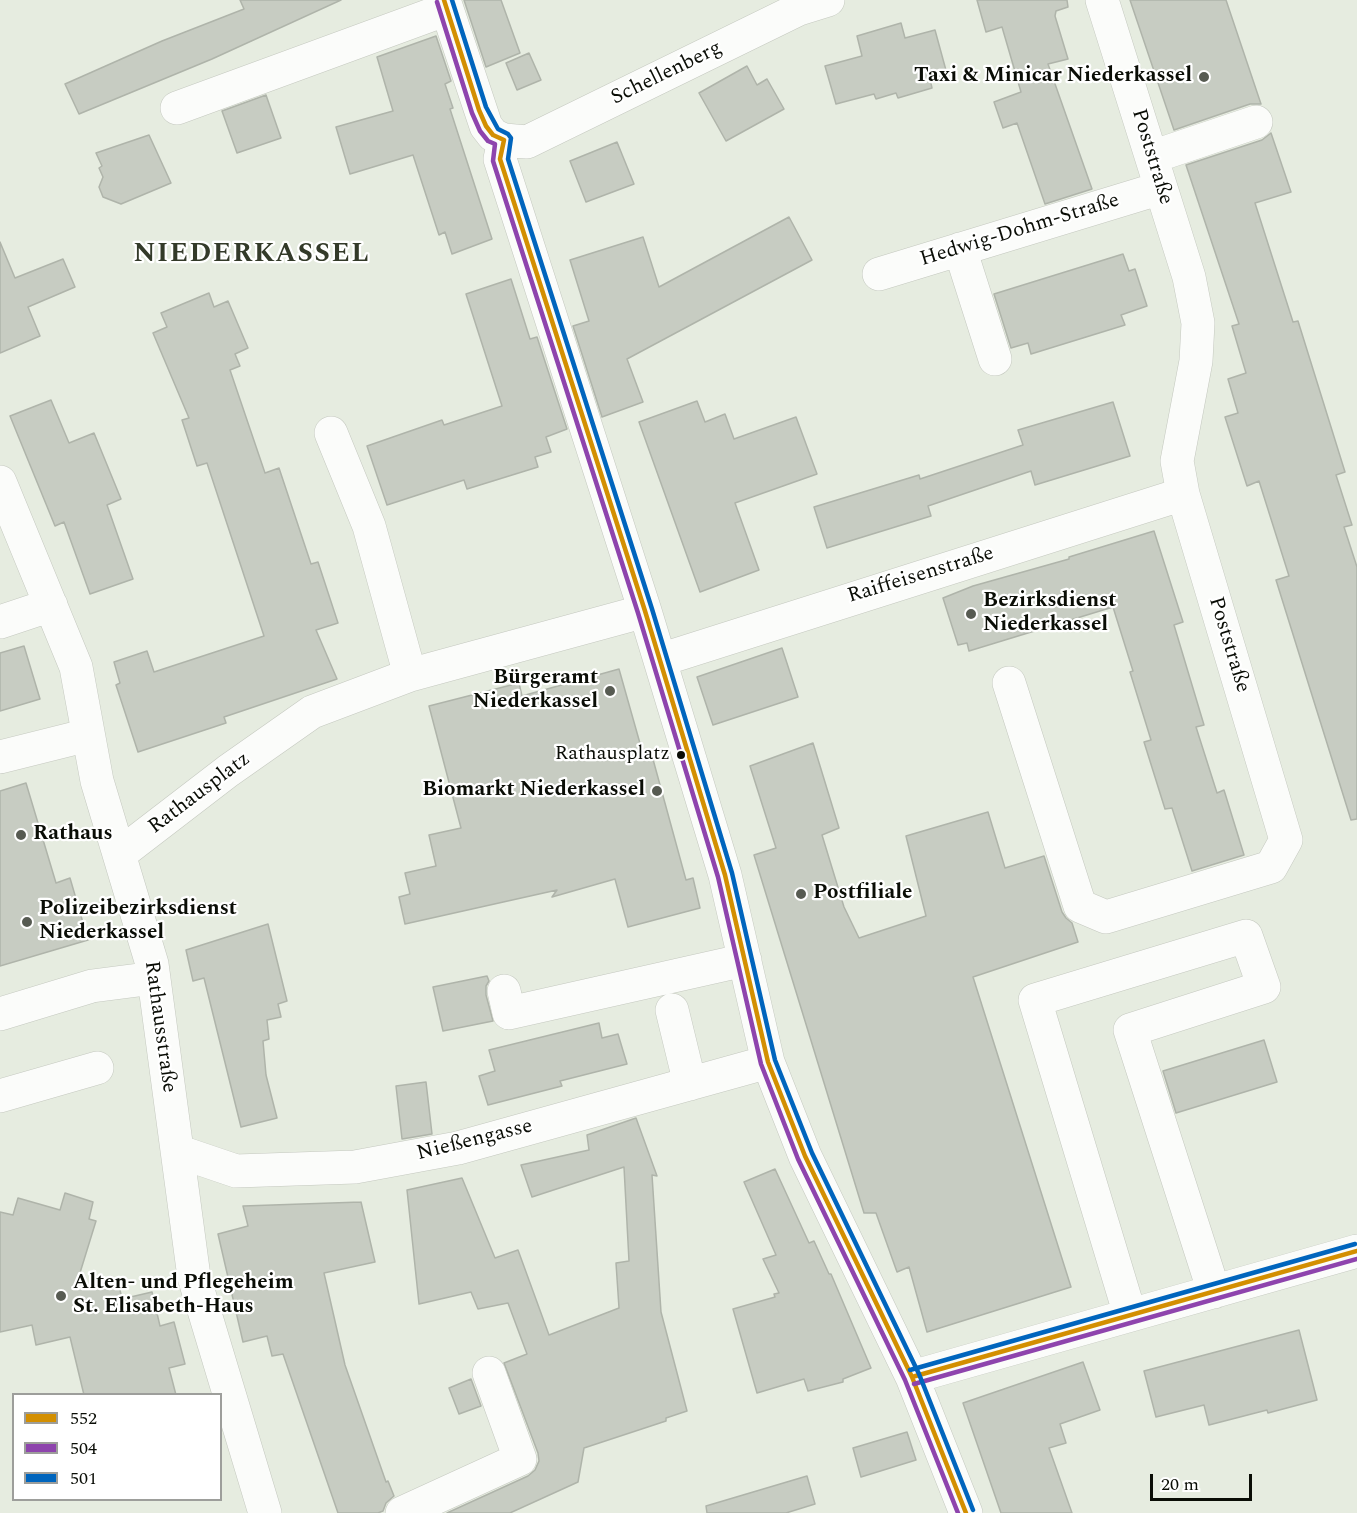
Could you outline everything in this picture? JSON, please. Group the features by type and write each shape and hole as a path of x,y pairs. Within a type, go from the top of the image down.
{"street":[{"name":"Schellenberg","path":"504,140 527,142 548,133 799,9 828,0"},
{"name":"Poststraße","path":"1009,682 1080,906 1106,917 1271,867 1286,840 1183,494 1177,461 1196,361 1198,323 1189,277 1102,0"},
{"path":"177,108 446,5 486,126 493,135 504,140 500,159 645,611 725,875 768,1062 805,1156 912,1377 966,1513"},
{"name":"Hedwig-Dohm-Straße","path":"879,274 960,249 1156,172 1256,122"},
{"path":"960,249 994,359"},
{"path":"331,433 369,526 410,675"},
{"name":"Rathausstraße","path":"0,482 76,667 97,781 152,964 194,1277 265,1513"},
{"name":"Raiffeisenstraße","path":"660,660 1183,494"},
{"path":"0,622 51,605"},
{"name":"Rathausplatz","path":"120,854 228,771 312,712 410,675 645,611"},
{"path":"0,757 88,735"},
{"path":"1130,1315 1035,1000 1245,936 1264,987 1130,1030 1214,1292"},
{"path":"504,991 509,1013 745,960"},
{"path":"0,1014 92,986 154,978"},
{"path":"672,1011 690,1084"},
{"name":"Nießengasse","path":"177,1151 236,1171 355,1167 458,1148 768,1062"},
{"path":"0,1096 97,1068"},
{"path":"912,1377 1357,1251"},
{"path":"402,1513 520,1459 489,1373"}],"building":[{"path":"240,0 341,0 212,59 79,114 65,84 162,41 244,9"},
{"path":"464,0 501,0 520,53 486,67"},
{"path":"977,0 1067,0 1068,7 1056,11 1055,16 1068,59 1048,64 1092,189 1045,204 1017,123 1003,128 994,102 1021,92 1002,27 986,32"},
{"path":"1130,0 1226,0 1261,104 1250,104 1174,130"},
{"path":"901,23 905,38 935,30 947,74 930,79 932,88 898,98 896,93 876,99 874,94 836,104 825,66 862,56 857,36"},
{"path":"436,36 451,81 445,84 453,108 450,109 492,239 452,254 445,232 439,235 413,155 350,174 336,127 393,111 377,57"},
{"path":"529,53 541,80 517,90 506,63"},
{"path":"747,66 757,85 767,79 784,109 726,141 699,93"},
{"path":"266,95 281,138 237,153 222,111"},
{"path":"1271,133 1291,192 1255,203 1293,322 1298,321 1345,472 1336,475 1352,525 1344,527 1357,567 1357,819 1351,820 1276,580 1289,576 1259,481 1247,486 1225,417 1238,413 1228,379 1246,373 1232,326 1239,324 1186,165 1262,140"},
{"path":"149,135 171,183 121,204 103,197 99,187 103,177 99,168 102,166 96,153"},
{"path":"617,142 634,184 586,202 570,161"},
{"path":"789,217 812,260 627,359 643,402 602,417 573,326 589,321 570,260 643,237 659,287"},
{"path":"0,242 15,278 63,259 75,287 28,307 40,336 0,353"},
{"path":"1123,254 1129,271 1135,269 1147,306 1121,315 1125,325 1031,354 1028,343 1011,348 994,294"},
{"path":"511,279 530,339 537,337 567,429 546,437 551,452 535,457 538,467 467,489 464,480 387,505 367,446 442,420 444,425 502,406 466,294"},
{"path":"209,293 214,307 228,301 248,348 235,354 240,366 230,370 265,473 279,468 311,564 318,562 338,623 316,630 337,679 224,717 226,723 138,752 116,685 120,683 114,662 147,651 154,672 264,636 207,463 197,466 182,420 189,418 153,333 167,327 161,313"},
{"path":"51,400 69,443 94,433 121,499 107,505 133,579 90,594 64,522 55,526 10,416"},
{"path":"697,401 705,422 725,414 734,439 796,417 817,474 735,503 759,570 700,592 639,422"},
{"path":"1113,402 1130,456 1035,485 1031,471 928,506 931,516 827,548 814,507 919,475 920,479 1023,445 1018,430"},
{"path":"1154,531 1183,622 1174,625 1204,725 1196,727 1217,793 1224,790 1244,855 1192,871 1172,808 1165,809 1144,742 1151,740 1113,607 969,651 967,643 958,645 943,598 973,586 1069,559 1069,557"},
{"path":"24,646 40,699 0,711 0,653"},
{"path":"782,648 798,697 713,725 697,677"},
{"path":"619,669 643,754 651,752 686,880 693,878 700,908 628,927 615,879 552,897 557,890 405,924 399,897 410,894 405,873 436,866 429,835 461,828 429,706 519,683 522,696"},
{"path":"813,743 839,828 822,835 844,907 859,938 926,916 906,836 988,812 1005,868 1044,856 1062,912 1072,923 1078,942 973,977 1071,1287 927,1332 909,1267 897,1272 876,1213 864,1213 754,855 776,848 750,766"},
{"name":"Rathaus","path":"26,783 56,883 70,878 88,940 0,966 0,791"},
{"path":"268,924 287,1001 278,1004 281,1017 267,1020 269,1039 263,1041 266,1075 277,1118 241,1127 204,978 193,981 186,950"},
{"path":"487,976 489,981 486,986 486,995 493,1021 443,1031 433,987"},
{"path":"599,1023 602,1038 618,1034 627,1064 560,1081 562,1086 488,1105 479,1076 495,1071 489,1050"},
{"path":"1264,1040 1277,1082 1176,1113 1163,1071"},
{"path":"426,1082 432,1134 402,1139 396,1086"},
{"path":"636,1118 657,1176 652,1175 661,1312 687,1411 666,1418 666,1421 584,1448 578,1482 510,1513 447,1513 528,1476 535,1470 539,1461 538,1453 504,1363 527,1354 508,1303 478,1309 471,1292 419,1304 407,1190 462,1178 495,1258 518,1250 549,1335 619,1308 616,1263 629,1261 624,1167 532,1197 521,1165 589,1150 587,1135"},
{"path":"775,1169 809,1243 814,1241 831,1274 871,1368 843,1379 843,1382 808,1391 804,1379 757,1393 733,1309 775,1297 774,1294 779,1293 763,1259 776,1255 744,1182"},
{"name":"Alten- und Pflegeheim St. Elisabeth-Haus","path":"65,1193 93,1202 89,1219 96,1221 75,1289 118,1281 122,1299 152,1292 160,1326 174,1322 185,1364 169,1368 175,1393 84,1393 70,1337 36,1345 32,1325 0,1332 0,1212 13,1215 18,1198 60,1210"},
{"path":"361,1202 375,1262 324,1273 345,1365 386,1482 388,1481 394,1496 386,1503 383,1511 378,1513 338,1513 283,1354 272,1356 267,1336 243,1342 218,1234 248,1226 243,1206"},
{"path":"1299,1330 1317,1400 1209,1425 1204,1405 1156,1417 1144,1371"},
{"path":"1083,1362 1100,1410 1060,1424 1066,1443 1049,1448 1072,1513 1001,1513 963,1403"},
{"path":"471,1379 481,1406 459,1414 449,1388"},
{"path":"907,1432 916,1460 861,1477 853,1448"},
{"path":"807,1476 815,1504 786,1513 707,1513 706,1506"}],"transit line":[{"name":"552","path":"444,0 479,110 493,135 504,140 500,159 645,611 725,875 768,1062 805,1156 912,1377 966,1513"},
{"name":"501","path":"452,0 486,107 498,129 511,138 508,159 652,609 732,873 775,1060 812,1153 919,1374 973,1510"},
{"name":"504","path":"437,2 472,113 480,131 488,141 495,144 493,161 638,613 718,877 761,1064 798,1159 905,1380 958,1513"},
{"name":"501","path":"910,1370 1355,1244"},
{"name":"552","path":"912,1377 1357,1251"},
{"name":"504","path":"914,1384 1357,1259"}],"place":[{"name":"Taxi & Minicar Niederkassel","path":"1204,77"},
{"name":"Bezirksdienst Niederkassel","path":"971,614"},
{"name":"Bürgeramt Niederkassel","path":"610,691"},
{"name":"Rathausplatz","path":"681,755"},
{"name":"Biomarkt Niederkassel","path":"657,791"},
{"name":"Rathaus","path":"21,835"},
{"name":"Postfiliale","path":"801,894"},
{"name":"Polizeibezirksdienst Niederkassel","path":"27,922"},
{"name":"Alten- und Pflegeheim St. Elisabeth-Haus","path":"61,1296"}],"district":[{"name":"NIEDERKASSEL","path":"252,256"}]}
